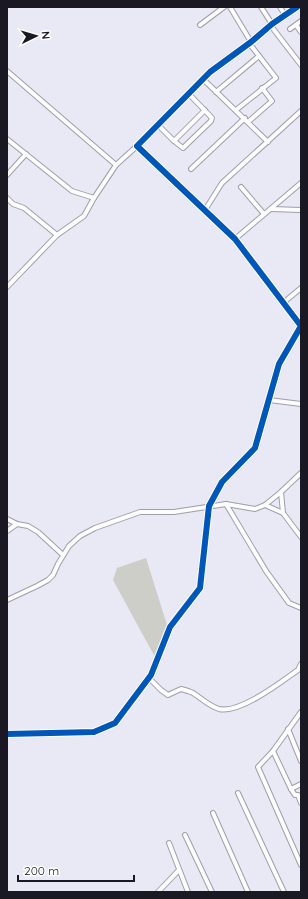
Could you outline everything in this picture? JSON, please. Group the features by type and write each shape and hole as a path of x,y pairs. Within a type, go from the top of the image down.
{"street":[{"path":"200,24 224,7"},
{"path":"230,7 259,56 276,78 236,110"},
{"path":"261,7 301,65"},
{"path":"280,7 285,15"},
{"path":"7,287 57,235 84,216 116,165 204,80 210,72 297,7"},
{"path":"290,30 301,21"},
{"path":"296,25 301,32"},
{"path":"216,92 259,56"},
{"path":"7,71 116,165"},
{"path":"204,80 268,142"},
{"path":"248,122 272,101 262,88"},
{"path":"158,125 183,148 211,122 212,118 188,94"},
{"path":"174,141 204,110"},
{"path":"205,210 222,184 301,110"},
{"path":"191,169 244,118"},
{"path":"7,139 72,191 94,198"},
{"path":"7,734 94,732 115,723 149,678 170,627 200,588 209,506 222,482 255,448 279,364 301,326 235,239 137,146"},
{"path":"7,175 26,154"},
{"path":"235,239 301,184"},
{"path":"241,187 264,214"},
{"path":"7,198 13,204 24,208 57,235"},
{"path":"271,209 301,210"},
{"path":"283,303 301,288"},
{"path":"269,400 301,404"},
{"path":"7,600 48,580 53,575 69,546 80,536 95,528 140,512 174,512 226,504 255,509 265,505 301,473"},
{"path":"281,492 283,513"},
{"path":"226,504 266,571 289,603 301,608"},
{"path":"265,505 283,513 301,536"},
{"path":"7,519 17,524 28,526 38,532 63,555"},
{"path":"7,531 17,524"},
{"path":"149,678 160,690 168,695 181,689 191,692 210,706 220,709 238,706 262,694 298,670 301,664"},
{"path":"301,712 273,751 258,767 301,865"},
{"path":"288,729 301,761"},
{"path":"273,751 291,789 295,796 298,795 301,803"},
{"path":"291,789 301,784"},
{"path":"238,793 284,892"},
{"path":"213,813 248,892"},
{"path":"185,835 212,892"},
{"path":"169,843 178,870 188,892"},
{"path":"158,892 178,870"}],"shaded area":[{"path":"146,558 167,625 155,657 113,580 117,568"}],"cycle path":[{"path":"7,734 94,732 115,723 151,675 170,627 200,588 209,506 222,482 255,448 279,364 301,326 235,239 137,146 210,72 251,42 272,24 297,7"}]}
